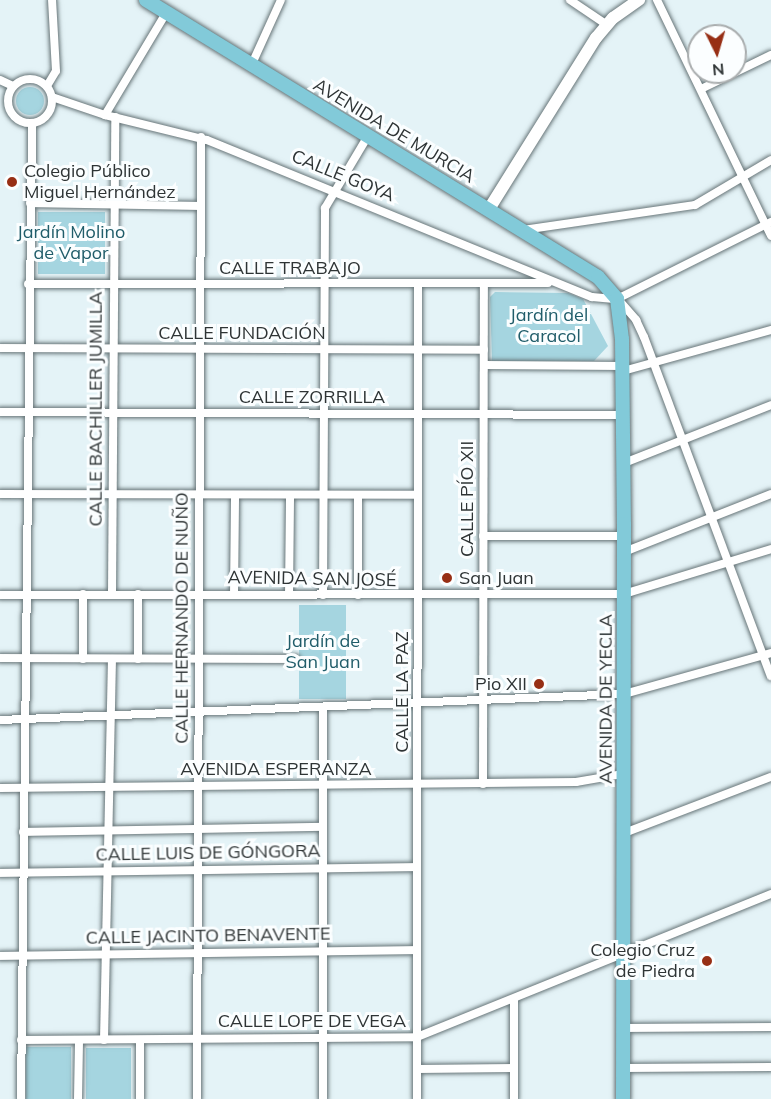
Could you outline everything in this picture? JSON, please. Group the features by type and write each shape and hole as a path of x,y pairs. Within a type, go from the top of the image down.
{"main road":[{"name":"AVENIDA DE MURCIA","path":"146,0 598,277 617,299"},
{"path":"489,209 607,25 639,0"},
{"name":"AVENIDA DE YECLA","path":"617,299 623,369 624,463 623,1099"}],"street":[{"path":"47,86 56,71 52,0"},
{"path":"251,66 281,0"},
{"path":"570,0 607,25"},
{"path":"657,0 742,176 768,223 771,236"},
{"path":"110,116 166,13"},
{"path":"701,89 771,55"},
{"path":"29,78 47,86 52,97 48,114 32,123 19,120 11,111 9,96 13,86 29,78"},
{"path":"0,80 13,86"},
{"name":"CALLE GOYA","path":"52,97 110,116 201,138 336,190 552,283 592,297 617,299"},
{"path":"0,112 11,111"},
{"name":"CALLE BACHILLER JUMILLA","path":"110,116 113,204 112,594"},
{"path":"21,1099 27,348 32,123"},
{"path":"324,595 325,208 368,136"},
{"name":"CALLE HERNANDO DE NUÑO","path":"197,1099 197,711 200,595 198,206 201,138"},
{"path":"523,230 695,205 771,160"},
{"path":"30,203 198,206"},
{"path":"768,223 617,299 636,320 654,364 712,518 767,654 771,676"},
{"name":"CALLE TRABAJO","path":"28,284 484,286 552,283"},
{"name":"CALLE LA PAZ","path":"417,1099 418,285"},
{"name":"CALLE PÍO XII","path":"483,784 484,286"},
{"path":"484,365 623,369 654,364 771,330"},
{"name":"CALLE FUNDACIÓN","path":"0,348 484,350"},
{"path":"624,463 771,405"},
{"name":"CALLE ZORRILLA","path":"0,412 623,415"},
{"path":"0,494 417,495"},
{"path":"624,552 771,494"},
{"path":"234,495 234,595"},
{"path":"289,595 290,495"},
{"path":"358,495 358,595"},
{"path":"483,536 624,536"},
{"name":"AVENIDA SAN JOSÉ","path":"0,595 483,597 624,594 771,549"},
{"path":"83,594 83,658"},
{"path":"138,594 138,659"},
{"path":"0,720 418,703 483,698 624,694 767,654"},
{"path":"0,658 296,659"},
{"path":"105,1040 112,659"},
{"path":"323,707 321,950 324,1099"},
{"name":"AVENIDA ESPERANZA","path":"0,788 198,784 418,786 576,782 623,774"},
{"path":"624,833 771,777"},
{"path":"23,832 322,827"},
{"name":"CALLE LUIS DE GÓNGORA","path":"0,873 197,868 417,867"},
{"name":"CALLE LOPE DE VEGA","path":"21,1040 417,1037 771,894"},
{"name":"CALLE JACINTO BENAVENTE","path":"0,956 106,956 197,950 417,950"},
{"path":"513,1099 514,999"},
{"path":"624,1028 771,1027"},
{"path":"78,1099 79,1040"},
{"path":"140,1040 140,1099"},
{"path":"623,1068 771,1067"},
{"path":"417,1069 514,1068"}],"green space":[{"path":"30,87 40,91 44,101 40,111 30,115 20,111 16,101 20,91"},
{"name":"Jardín Molino de Vapor","path":"38,212 105,212 105,274 38,274"},
{"name":"Jardín del Caracol","path":"495,292 568,293 583,299 608,346 594,361 492,361 490,297"},
{"name":"Jardín de San Juan","path":"299,605 346,605 346,699 299,699"},
{"path":"26,1047 71,1047 71,1099 26,1099"},
{"path":"86,1048 131,1048 131,1099 86,1099"}],"place":[{"name":"Colegio Público Miguel Hernández","path":"12,182"},
{"name":"San Juan","path":"447,578"},
{"name":"Pio XII","path":"539,684"},
{"name":"Colegio Cruz de Piedra","path":"707,961"}]}
